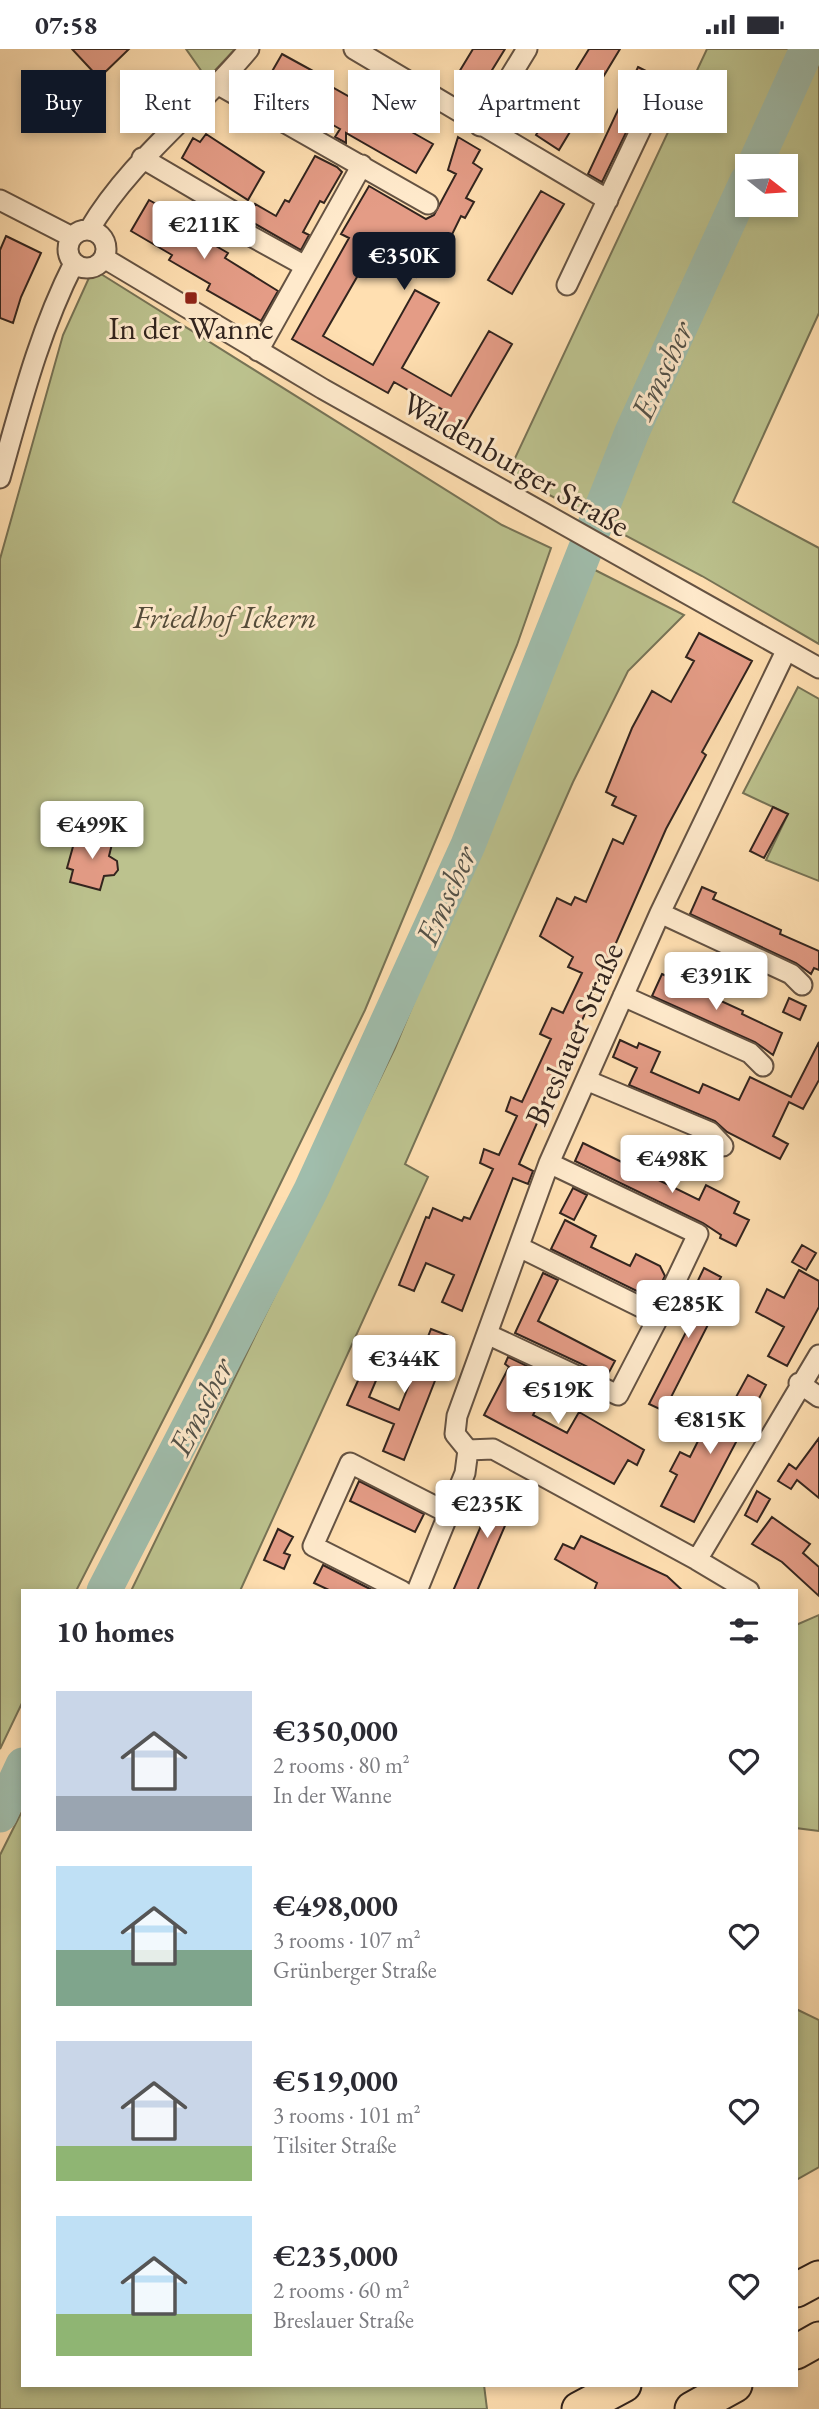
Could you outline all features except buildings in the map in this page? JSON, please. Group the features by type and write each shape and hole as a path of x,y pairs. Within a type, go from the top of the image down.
{"highway":[{"path":"798,2289 819,2277"},
{"path":"798,2351 819,2339"},
{"path":"579,2409 620,2387"},
{"path":"692,2409 731,2387"}],"street":[{"path":"0,478 38,342 51,307 74,263 68,248 142,158 249,49"},
{"path":"354,49 454,110"},
{"path":"514,70 527,49"},
{"path":"217,84 428,204"},
{"path":"492,133 608,200"},
{"path":"567,285 639,133"},
{"path":"142,158 239,215"},
{"path":"257,351 362,165"},
{"path":"0,200 80,234 99,234 105,243 104,258 90,268 74,263"},
{"path":"247,234 305,265"},
{"name":"Waldenburger Straße","path":"104,258 257,351 786,651 819,666"},
{"name":"Breslauer Straße","path":"468,1450 455,1434 457,1416 489,1335 549,1163 660,912 786,651"},
{"path":"660,912 791,974 802,985"},
{"path":"623,996 750,1053 763,1066"},
{"path":"586,1080 710,1132 723,1146"},
{"path":"489,1335 618,1395 698,1234 549,1163"},
{"path":"519,1247 659,1316"},
{"path":"697,1560 799,1383 819,1355"},
{"path":"799,1383 819,1397"},
{"path":"418,1589 465,1473 468,1450 492,1449 746,1589"},
{"path":"398,1589 313,1546 350,1463 448,1513"}],"green space":[{"path":"186,49 235,49 215,70 201,70"},
{"path":"707,49 819,49 819,313 733,502 819,548 819,644 702,576 508,473 668,133 727,133 727,70 697,70"},
{"name":"Friedhof Ickern","path":"93,269 502,525 551,548 517,645 365,1010 208,1332 77,1589 21,1589 21,1705 0,1749 0,559 63,335"},
{"path":"593,569 684,615 628,671 573,782 405,1164 428,1177 241,1589 132,1589 395,1048"},
{"path":"798,687 819,699 819,881 766,860 788,814 743,793"},
{"path":"819,1615 819,1831 798,1828 798,1624"},
{"path":"21,1813 21,2387 484,2387 487,2409 0,2409 0,1855"},
{"path":"798,2010 819,2020 819,2167 798,2179"}],"waterway":[{"name":"Emscher","path":"759,154 807,49"},
{"name":"Emscher","path":"105,1589 311,1190 468,845 632,432 735,207"},
{"name":"Emscher","path":"0,1815 21,1769"}],"place":[{"name":"In der Wanne","path":"191,298"}]}
